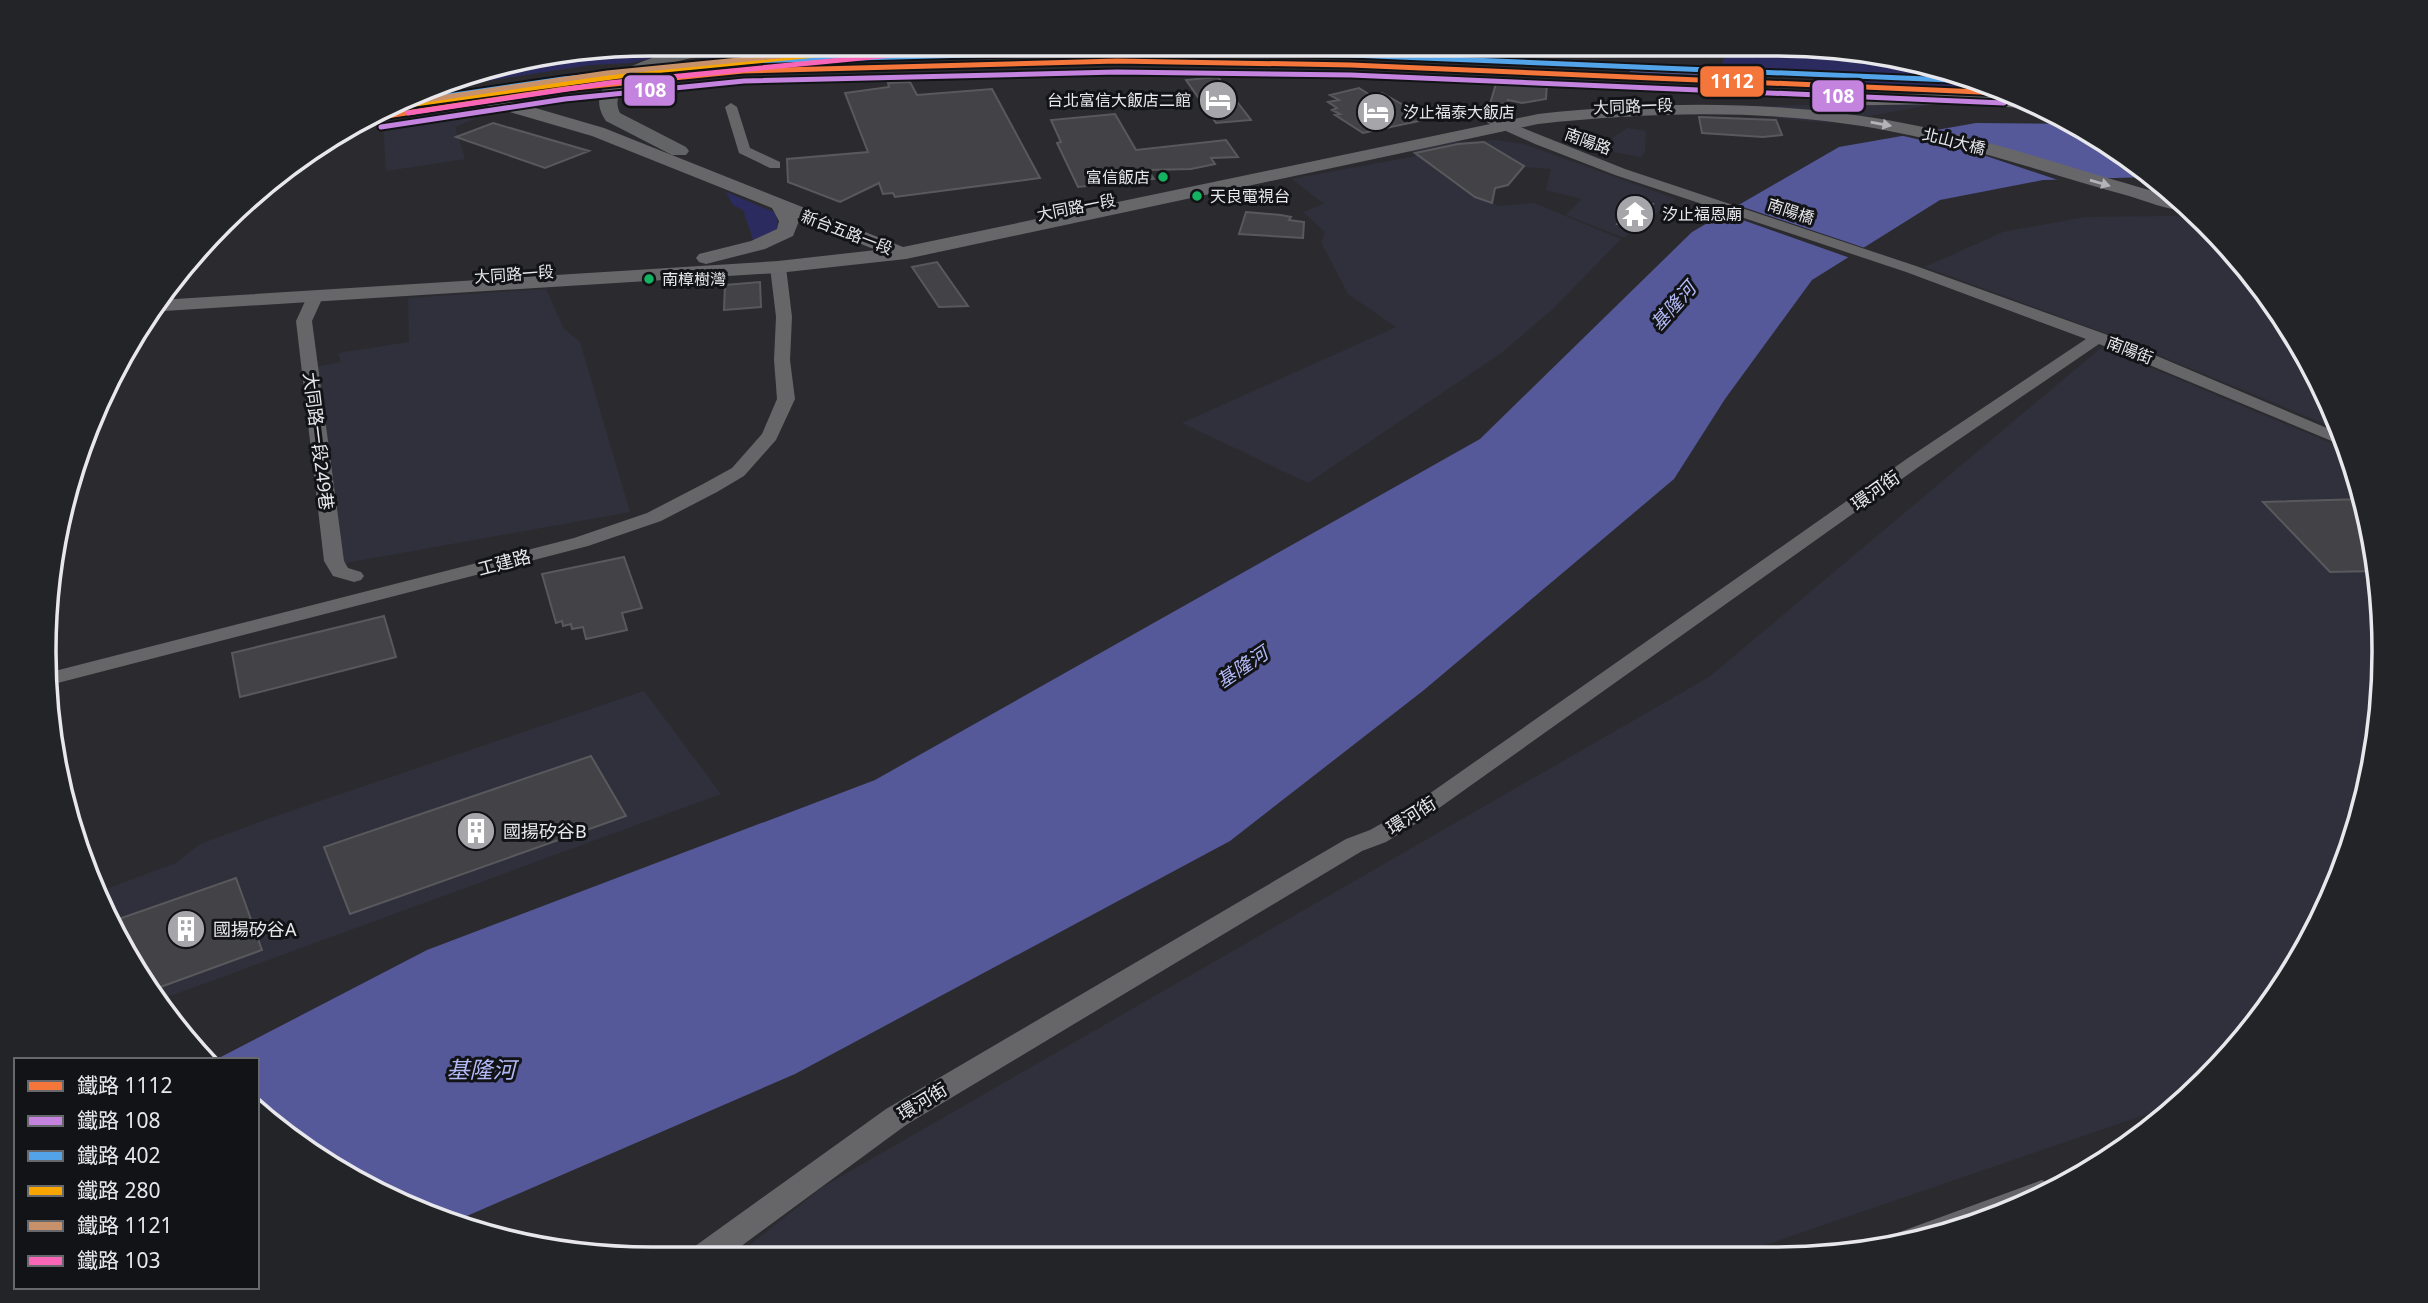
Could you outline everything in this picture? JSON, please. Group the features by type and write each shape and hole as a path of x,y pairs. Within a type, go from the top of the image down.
{"highway":[{"path":"679,150 613,117 607,111 606,104 611,91 640,69 682,56"}],"main road":[{"name":"新台五路一段","path":"464,87 679,150 907,248"},
{"name":"新台五路一段","path":"448,92 554,113 881,247 907,248"},
{"name":"大同路一段","path":"174,295 778,267 907,248 1499,123 1619,104 1911,99 2007,102"},
{"name":"大同路一段","path":"1499,123 1603,111 1715,109"},
{"name":"北山大橋","path":"1715,109 1816,115 1908,129 1957,140 2108,186 2163,199"},
{"path":"683,262 722,255 777,238 786,232 789,221 780,206"},
{"name":"大同路一段","path":"167,306 315,297 683,262 754,259 881,247"}],"street":[{"path":"731,107 744,150 775,165"},
{"name":"南陽路","path":"1499,123 1531,139 1660,186"},
{"name":"南陽橋","path":"1660,186 1912,270"},
{"name":"工建路","path":"57,677 580,542 654,517 738,472 770,436 786,399 782,360 784,317 778,267"},
{"name":"南陽街","path":"1912,270 2099,337 2332,437"},
{"name":"大同路一段249巷","path":"315,297 304,321 334,561 340,572 354,576"},
{"name":"環河街","path":"717,1247 896,1116 1354,845 1378,836 1418,813 1935,448 2099,337"}],"shaded area":[{"path":"660,56 631,63 590,65 484,80 535,67 574,61"},
{"path":"712,56 727,56 699,61"},
{"path":"1724,56 1815,57 1893,67 1968,88 1846,83 1815,77 1721,70"},
{"path":"1948,102 1830,123 1774,118 1779,108 1763,106"},
{"path":"463,109 467,118 477,118 455,127 465,159 386,171 383,122"},
{"path":"1627,128 1646,131 1645,152 1641,157 1585,147 1590,142 1604,144"},
{"path":"1497,140 1524,144 1676,199 1624,238 1566,215 1582,199 1546,190 1551,169 1525,167 1508,186 1496,190 1494,203 1472,195 1499,206 1534,203 1621,239 1553,309 1500,354 1308,483 1182,423 1396,327 1348,294 1321,242 1325,232 1303,212 1324,204 1292,179 1416,156 1410,151 1454,142"},
{"path":"726,192 776,213 778,228 754,242 743,210 733,205"},
{"path":"2085,217 2184,217 2224,259 2272,321 2311,388 2327,425 2110,335 1925,267 2003,232"},
{"path":"546,289 564,329 580,342 630,512 340,564 315,367 341,362 338,353 409,342 408,298"},
{"path":"2102,347 2334,445 2352,497 2367,574 2372,652 2367,729 2352,806 2327,879 2311,915 2272,982 2249,1014 2198,1073 2154,1112 1759,1247 748,1247 821,1188 1709,677"},
{"path":"644,691 721,794 167,997 136,949 105,889 176,863 200,844"}],"water":[{"path":"1629,64 1699,68 1700,75 1630,72"},
{"name":"基隆河","path":"1976,123 2052,124 2107,156 2137,177 2043,180 1940,200 1812,280 1725,399 1674,479 1424,690 1230,841 795,1074 465,1217 388,1186 321,1147 289,1124 259,1099 259,1058 219,1058 427,950 875,780 1480,439 1692,232 1839,147"}],"pier":[{"path":"1918,129 2106,181 2067,183 1980,154 1895,134"},
{"path":"1734,204 1868,249 1853,259 1720,212"}],"building":[{"name":"台北富信大飯店二館","path":"1218,77 1251,120 1216,123 1186,80"},
{"path":"1497,80 1547,83 1546,99 1522,103 1508,100 1507,105 1490,104"},
{"path":"910,82 917,95 992,89 1040,178 895,197 893,193 883,194 879,183 840,202 788,182 787,159 868,152 845,93 889,87 888,83"},
{"name":"汐止福泰大飯店","path":"1359,88 1370,95 1382,93 1428,119 1363,133 1335,115 1340,114 1332,110 1337,108 1328,102 1339,100 1330,95"},
{"path":"1115,114 1136,150 1226,140 1238,157 1211,158 1215,164 1191,169 1148,170 1154,179 1078,187 1057,143 1061,142 1051,120"},
{"path":"1699,117 1776,120 1782,135 1763,137 1702,133"},
{"path":"493,123 589,151 545,168 456,137"},
{"path":"1484,142 1524,166 1508,185 1495,188 1492,203 1475,197 1415,153 1458,144"},
{"name":"汐止福恩廟","path":"1632,201 1653,204 1637,227 1617,224"},
{"path":"1246,212 1281,215 1291,217 1289,220 1304,222 1303,238 1239,234"},
{"path":"937,262 968,306 939,307 912,267"},
{"path":"760,282 761,307 724,310 725,285"},
{"path":"2353,499 2367,571 2330,572 2263,502"},
{"path":"624,557 642,608 622,613 627,630 586,639 583,627 572,629 571,624 563,626 562,621 556,623 542,574"},
{"path":"384,616 396,657 240,697 232,653"},
{"name":"國揚矽谷B","path":"591,756 626,816 350,914 324,847"},
{"name":"國揚矽谷A","path":"236,878 262,950 160,987 119,919"}],"rail line":[{"name":"1121","path":"427,100 607,73 780,56"},
{"name":"280","path":"418,103 664,70 806,56"},
{"name":"103","path":"408,113 608,83 883,56"},
{"name":"402","path":"431,98 563,79 742,61 930,56"},
{"name":"402","path":"1375,56 1942,80"},
{"name":"1112","path":"392,115 564,89 743,71 1117,61 1351,65 1979,92"},
{"name":"108","path":"381,127 565,99 744,81 1117,72 1351,75 2004,103"}],"place":[{"name":"台北富信大飯店二館","path":"1218,100"},
{"name":"汐止福泰大飯店","path":"1376,112"},
{"name":"富信飯店","path":"1163,177"},
{"name":"天良電視台","path":"1197,196"},
{"name":"汐止福恩廟","path":"1635,214"},
{"name":"南樟樹灣","path":"649,279"},
{"name":"國揚矽谷B","path":"476,831"},
{"name":"國揚矽谷A","path":"186,929"}]}
